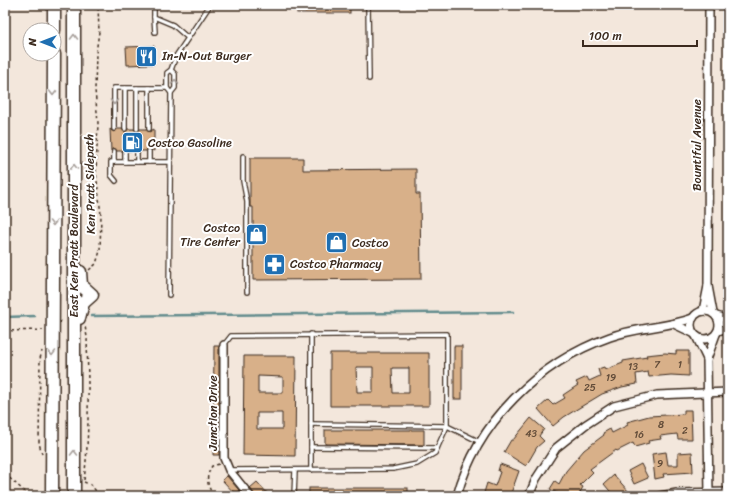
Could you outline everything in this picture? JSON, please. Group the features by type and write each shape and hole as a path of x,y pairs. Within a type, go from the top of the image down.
{"highway":[{"path":"54,5 54,22"},
{"name":"East Ken Pratt Boulevard","path":"74,5 74,415 79,480 78,492"},
{"name":"East Ken Pratt Boulevard","path":"52,496 46,332 54,62"},
{"path":"74,234 79,244 80,281 83,288 92,295 83,303 78,313 78,410 74,415"}],"street":[{"name":"Bountiful Avenue","path":"708,5 708,286"},
{"path":"457,496 480,442 509,404 534,380 558,362 583,348 610,337 644,327 674,324 693,318 703,311 708,286"},
{"path":"708,286 719,326 707,359 709,494"},
{"path":"703,311 728,319"},
{"path":"693,318 691,328 707,359"},
{"path":"674,324 706,339 728,328"},
{"name":"Junction Drive","path":"224,345 225,464 250,496"},
{"path":"529,496 536,479 556,448 585,425 614,406 657,395 728,392"},
{"path":"660,496 677,493 709,494 728,492"}],"lane":[{"path":"154,5 155,32"},
{"path":"171,93 167,88 167,73 172,70 176,56 210,5"},
{"path":"368,5 369,79"},
{"path":"154,17 173,25 188,38"},
{"path":"169,295 171,93 175,88 175,74 172,70"},
{"path":"114,129 114,88 167,88"},
{"path":"125,129 126,88"},
{"path":"137,88 137,129"},
{"path":"149,88 149,129"},
{"path":"114,151 111,175 116,181"},
{"path":"125,151 125,162"},
{"path":"137,151 137,162"},
{"path":"149,151 149,162"},
{"path":"243,156 243,181 247,202 247,292"},
{"path":"113,162 170,162"},
{"path":"312,334 312,470"},
{"path":"224,345 231,336 312,334 447,334 447,426 435,453 417,464 393,469 229,470"},
{"path":"312,424 447,426 480,442"},
{"path":"312,447 437,448"},
{"path":"294,496 295,470"}],"path":[{"name":"Ken Pratt Sidepath","path":"85,275 96,264 100,251 101,215 96,172 98,123 95,90 96,53 99,32 98,5"},
{"path":"78,492 79,480 87,460 87,337 85,320"},
{"path":"5,332 46,332"},
{"path":"42,456 39,443 40,359 43,347"},
{"path":"213,496 208,485 207,474 212,466 225,464"},
{"path":"5,474 24,491 33,496"},
{"path":"79,480 91,485 100,496"}],"building":[{"path":"297,5 350,5 350,13 297,13"},
{"path":"154,46 154,64 127,65 126,47"},
{"path":"110,129 114,132 117,129 122,129 125,132 128,129 134,129 137,132 140,129 146,129 149,132 154,129 154,151 149,148 146,151 140,151 137,148 134,151 128,151 125,148 122,151 117,151 114,148 111,151"},
{"name":"Costco","path":"250,158 303,158 303,170 416,169 416,194 420,194 421,279 253,280 253,207 250,207"},
{"path":"214,346 219,346 219,455 213,455"},
{"path":"454,346 462,346 462,399 454,399"},
{"path":"676,351 689,351 689,376 671,375 649,377 648,372 636,374 637,384 622,387 602,394 564,417 553,426 538,409 548,400 553,405 565,398 563,395 578,385 576,382 587,377 589,381 600,376 598,369 604,367 605,370 623,363 623,361 647,357 646,355 665,353 676,354"},
{"path":"330,353 429,353 429,406 330,406","holes":["356,367 373,367 373,392 357,392","392,368 409,368 409,393 393,393"]},
{"path":"244,356 296,356 295,456 243,455","holes":["258,376 283,377 283,393 258,393","257,413 282,413 282,429 257,429"]},
{"path":"684,410 691,410 692,439 678,439 677,434 660,436 661,439 648,441 649,443 635,447 633,443 617,451 616,450 590,469 593,472 580,485 583,487 578,496 563,496 550,489 555,481 559,484 566,471 584,450 604,435 603,433 610,429 612,433 628,425 627,422 649,416 684,414"},
{"path":"531,418 544,429 539,436 544,441 537,447 526,466 504,452 511,440 513,440"},
{"path":"325,430 424,430 424,445 325,444"},
{"path":"666,452 668,465 678,465 678,453 692,452 693,472 663,474 664,477 655,479 652,454"},
{"path":"500,464 519,471 510,496 483,496 487,483 495,486 500,472 498,471"},
{"path":"641,464 648,478 634,484 628,471"},
{"path":"614,475 629,492 625,496 614,496 604,484"},
{"path":"227,476 244,496 237,496 222,480"},
{"path":"257,482 270,496 255,496 250,488"},
{"path":"309,488 408,488 408,496 309,496"}],"waterway":[{"path":"91,316 513,312"},
{"path":"5,317 35,316"}],"place":[{"name":"In-N-Out Burger","path":"146,56"},
{"name":"Costco Gasoline","path":"132,143"},
{"name":"Costco Tire Center","path":"256,235"},
{"name":"Costco","path":"337,243"},
{"name":"Costco Pharmacy","path":"274,264"}]}
